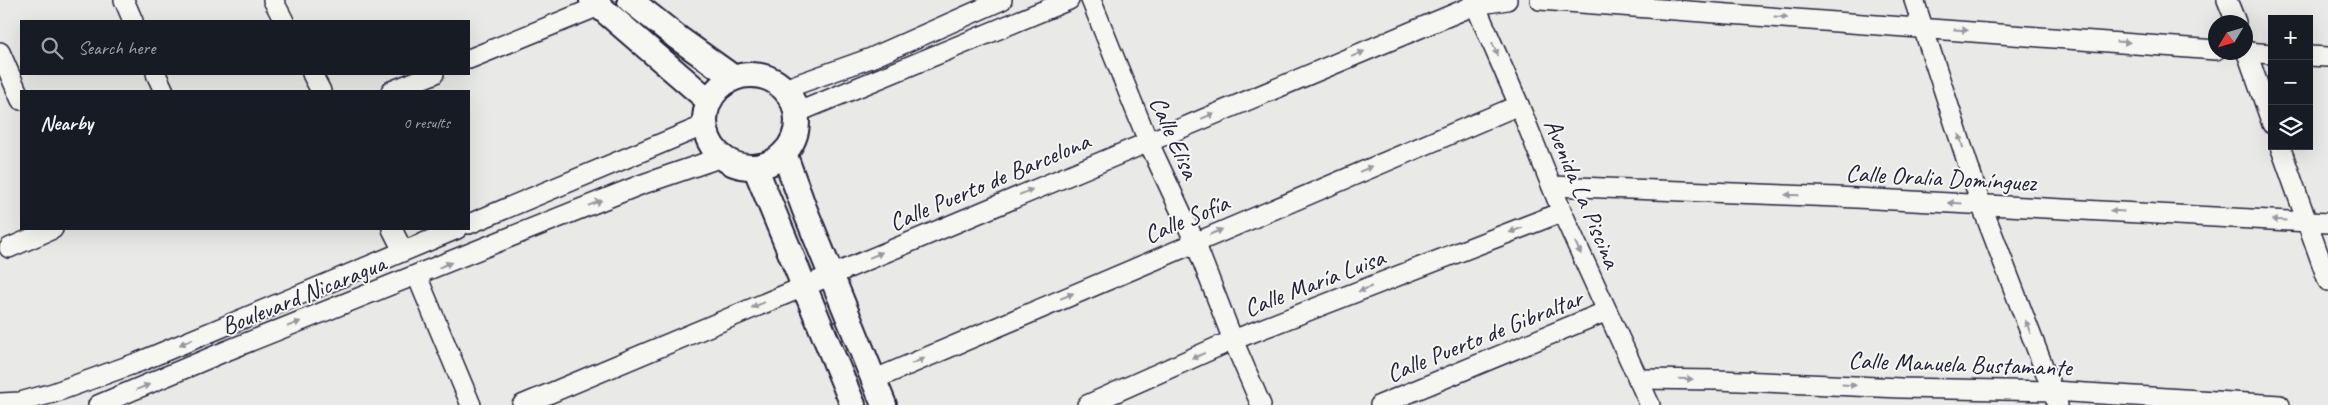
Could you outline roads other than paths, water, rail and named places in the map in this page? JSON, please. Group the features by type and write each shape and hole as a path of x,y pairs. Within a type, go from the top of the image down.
{"main road":[{"path":"630,0 685,44 734,78"},
{"path":"596,3 709,100"},
{"path":"747,75 760,76 773,81 784,89 792,100 796,113 795,134 784,153 766,165 755,167 732,163 722,157 708,137 705,112 709,100 724,83 747,75"},
{"path":"784,153 884,405"},
{"path":"755,167 853,405"}],"street":[{"path":"124,0 133,20"},
{"path":"273,0 283,20"},
{"path":"784,89 871,58 1002,0"},
{"path":"796,113 1069,0"},
{"name":"Calle Elisa","path":"1091,0 1148,141 1194,242 1261,405"},
{"name":"Calle Puerto de Barcelona","path":"522,405 1474,2 1507,0"},
{"path":"1540,0 2208,49"},
{"path":"1914,0 1925,27 1981,204 2056,398"},
{"path":"2228,0 2233,15"},
{"name":"Avenida La Piscina","path":"1474,2 1519,105 1562,212 1650,405"},
{"path":"470,59 596,3"},
{"path":"0,52 20,98"},
{"path":"2253,52 2268,54"},
{"path":"2313,56 2328,57"},
{"path":"2249,60 2268,113"},
{"path":"156,75 164,90"},
{"path":"313,75 320,90"},
{"path":"393,90 431,75"},
{"name":"Calle Sofía","path":"873,380 1519,105"},
{"path":"470,224 705,124"},
{"path":"2281,150 2328,281"},
{"name":"Boulevard Nicaragua","path":"98,405 226,351 640,185 722,157"},
{"name":"Calle Oralia Domínguez","path":"1552,186 1981,204 2328,223"},
{"name":"Calle María Luisa","path":"1086,405 1233,340 1562,212"},
{"path":"9,248 51,230"},
{"path":"392,230 403,251"},
{"name":"Boulevard Nicaragua","path":"0,403 20,402 53,393 139,362 455,230"},
{"path":"417,276 471,405"},
{"name":"Calle Puerto de Gibraltar","path":"1380,405 1607,311"},
{"name":"Calle Manuela Bustamante","path":"1638,379 1717,380 1901,388 2056,398 2280,405"}]}
